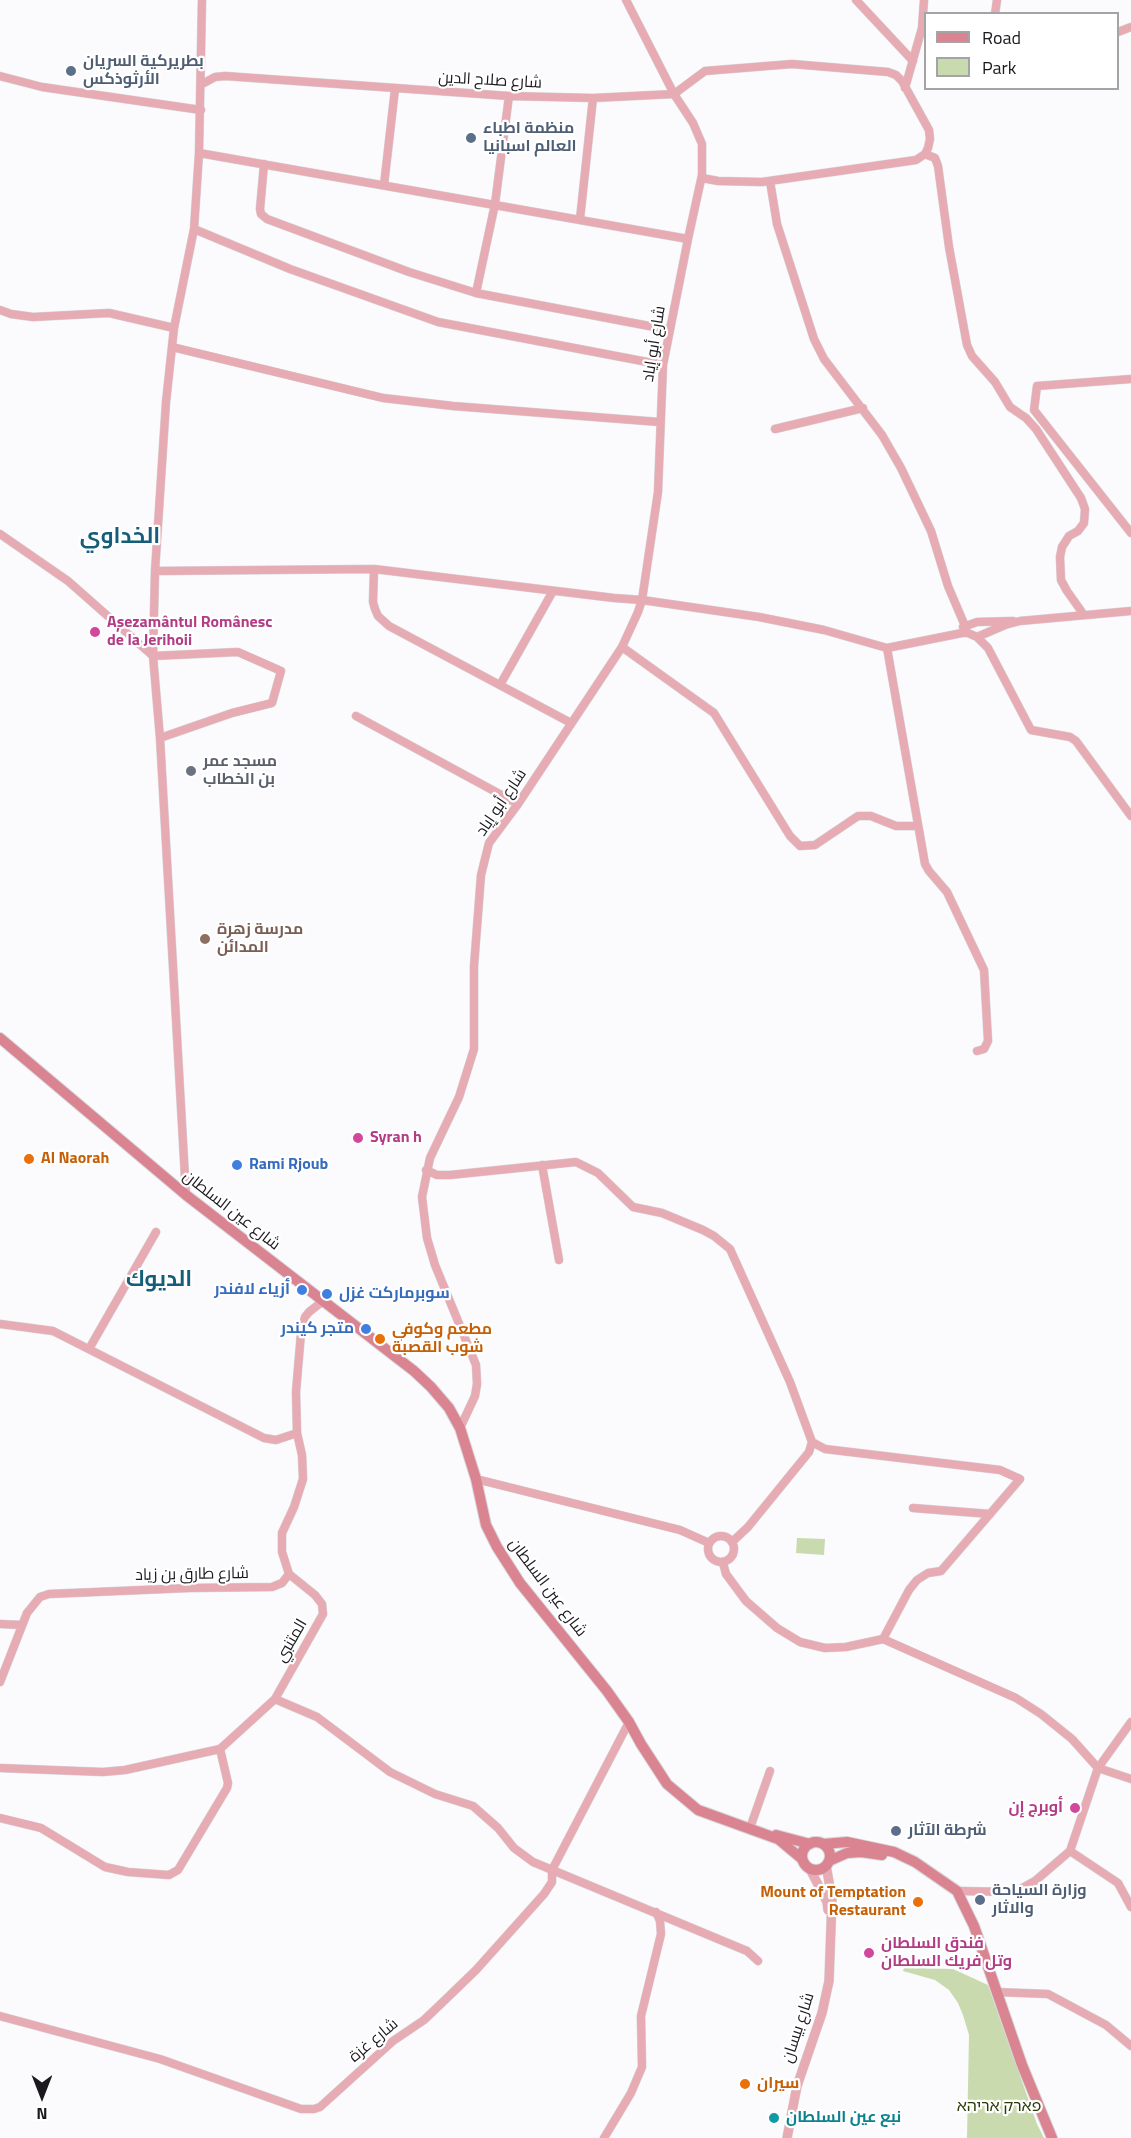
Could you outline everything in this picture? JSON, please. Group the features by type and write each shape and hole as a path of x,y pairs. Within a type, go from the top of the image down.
{"main road":[{"name":"شارع عين السلطان","path":"0,1038 186,1195 414,1371 449,1408 460,1428 477,1479 486,1525 497,1547 520,1583 607,1691 667,1784 698,1810 778,1839 802,1859"},
{"name":"شارع عين السلطان","path":"750,1828 810,1844"},
{"path":"915,1862 861,1852 847,1853 819,1869 810,1869 802,1859 803,1850 810,1844 847,1842 870,1845 894,1852 915,1862 957,1891 974,1926 1022,2065 1052,2138"},
{"path":"823,1844 829,1851 828,1863"}],"street":[{"path":"186,1195 160,738 153,656 155,571 166,402 174,328 194,229 202,84 202,0"},
{"path":"626,0 674,94 705,71 792,64 888,72 896,75 905,88 928,130 930,139 925,154 916,160 770,181 718,181 702,178"},
{"path":"856,0 913,61"},
{"path":"905,88 921,28 924,0"},
{"path":"0,76 42,87 201,110"},
{"name":"شارع صلاح الدين","path":"202,84 215,77 225,76 509,96 593,98 674,94"},
{"path":"384,185 395,89"},
{"name":"شارع أبو إياد","path":"460,1428 475,1396 476,1365 430,1251 422,1197 426,1170 459,1097 474,1049 476,933 484,859 489,843 518,804 622,647 642,600 658,492 663,365 702,178 702,144 693,123 674,94"},
{"path":"476,292 495,204 509,96"},
{"path":"580,219 593,98"},
{"path":"199,153 688,238"},
{"path":"925,154 935,158 938,166 949,247 967,345 972,356 988,372 1010,408 1026,418 1036,429 1082,498 1085,509 1084,524 1069,536 1062,547 1060,557 1061,580 1084,615"},
{"path":"264,164 260,209 261,214 267,219 409,272 476,292 670,330"},
{"path":"770,181 777,224 814,339 824,359 882,435 916,498 931,531 948,586 965,626"},
{"path":"194,229 290,269 438,322 663,365"},
{"path":"0,310 33,317 109,313 174,328"},
{"path":"172,347 383,398 659,422"},
{"path":"1131,379 1037,386 1034,410 1131,533"},
{"path":"775,429 863,408"},
{"path":"1,539 68,581 153,656 238,652 281,671 272,703 232,713 160,738"},
{"path":"155,571 374,569 642,600 759,617 824,630 887,648 956,633 968,633 977,637 988,648 1031,730 1070,737 1076,741 1131,816"},
{"path":"374,569 373,602 378,616 389,626 572,723"},
{"path":"500,685 553,591"},
{"path":"956,633 965,626 988,620 1020,621 1131,611"},
{"path":"977,637 1020,621"},
{"path":"622,647 714,713 790,836 800,846 815,845 858,816 871,816 896,826 918,826"},
{"path":"887,648 925,864 947,892 984,970 988,1041 984,1049 977,1051"},
{"path":"356,716 518,804"},
{"path":"426,1170 437,1175 450,1175 576,1162 585,1164 607,1180 633,1207 662,1213 703,1230 730,1249 790,1382 812,1442 809,1452 748,1527 732,1542"},
{"path":"542,1166 559,1260"},
{"path":"89,1348 156,1232"},
{"path":"289,1574 281,1540 303,1479 302,1455 297,1433 296,1392 301,1333 305,1317 322,1301"},
{"path":"0,1324 53,1331 264,1438 276,1440 297,1433"},
{"path":"812,1442 825,1449 1000,1470 1020,1479 941,1571 928,1573 917,1580 909,1590 883,1639"},
{"path":"477,1479 680,1530 710,1543"},
{"path":"913,1508 990,1514"},
{"path":"723,1563 711,1558 708,1551 710,1543 720,1536 732,1542"},
{"path":"723,1563 733,1555 732,1542"},
{"path":"723,1563 726,1574 746,1601 777,1628 800,1642 825,1648 846,1647 883,1639 1016,1698 1041,1714 1072,1740 1098,1768 1131,1779"},
{"name":"شارع طارق بن زياد","path":"0,1682 22,1624 32,1605 40,1597 49,1594 272,1587 282,1583 289,1574"},
{"name":"المتنبي","path":"275,1699 323,1614 322,1604 315,1594 289,1574"},
{"path":"0,1624 22,1624"},
{"path":"0,1768 103,1772 125,1770 220,1749 275,1699 317,1717 390,1772 435,1794 473,1806 498,1828 514,1848 533,1862 747,1951 758,1961"},
{"name":"شارع غزة","path":"0,2016 160,2059 301,2109 314,2109 328,2101 393,2041 424,2020 476,1970 544,1894 552,1882 552,1870 629,1722"},
{"path":"957,1891 1015,1892 1035,1881 1070,1851 1098,1768 1131,1722"},
{"path":"0,1818 40,1828 105,1867 128,1872 169,1875 178,1870 227,1788 228,1783 220,1749"},
{"path":"750,1828 770,1771"},
{"path":"1070,1851 1118,1883 1131,1907"},
{"name":"شارع بيسان","path":"787,2138 796,2085 822,2013 829,1981 832,1899 828,1863"},
{"name":"شارع بيسان","path":"810,1869 827,1902 830,1926"},
{"path":"604,2138 634,2086 642,2067 641,2016 661,1934 660,1921 656,1912"},
{"path":"996,1992 1048,1994 1106,2025 1131,2046"}],"green space":[{"path":"797,1538 825,1539 824,1555 796,1553"},
{"name":"פארק אריהא","path":"904,1968 953,1969 988,1985 1044,2138 967,2138 969,2035 963,2015 949,1990 935,1980 903,1971"}],"place":[{"name":"بطريركية السريان الأرثوذكس","path":"71,71"},
{"name":"منظمة اطباء العالم اسبانيا","path":"471,138"},
{"name":"Aşezamântul Românesc de la Jerihoii","path":"95,632"},
{"name":"مسجد عمر بن الخطاب","path":"191,771"},
{"name":"مدرسة زهرة المدائن","path":"205,939"},
{"name":"Syran h","path":"358,1138"},
{"name":"Al Naorah","path":"29,1159"},
{"name":"Rami Rjoub","path":"237,1165"},
{"name":"أزياء لافندر","path":"302,1290"},
{"name":"سوبرماركت غزل","path":"327,1294"},
{"name":"متجر كيندر","path":"366,1329"},
{"name":"مطعم وكوفي شوب القصبة","path":"380,1339"},
{"name":"أوبرج إن","path":"1075,1808"},
{"name":"شرطة الآثار","path":"896,1831"},
{"name":"وزارة السياحة والاثار","path":"980,1900"},
{"name":"Mount of Temptation Restaurant","path":"918,1902"},
{"name":"فندق السلطان وتل فريك السلطان","path":"869,1953"},
{"name":"سيران","path":"745,2084"},
{"name":"نبع عين السلطان","path":"774,2118"}],"district":[{"name":"الخداوي","path":"120,538"},
{"name":"الديوك","path":"159,1281"}]}
